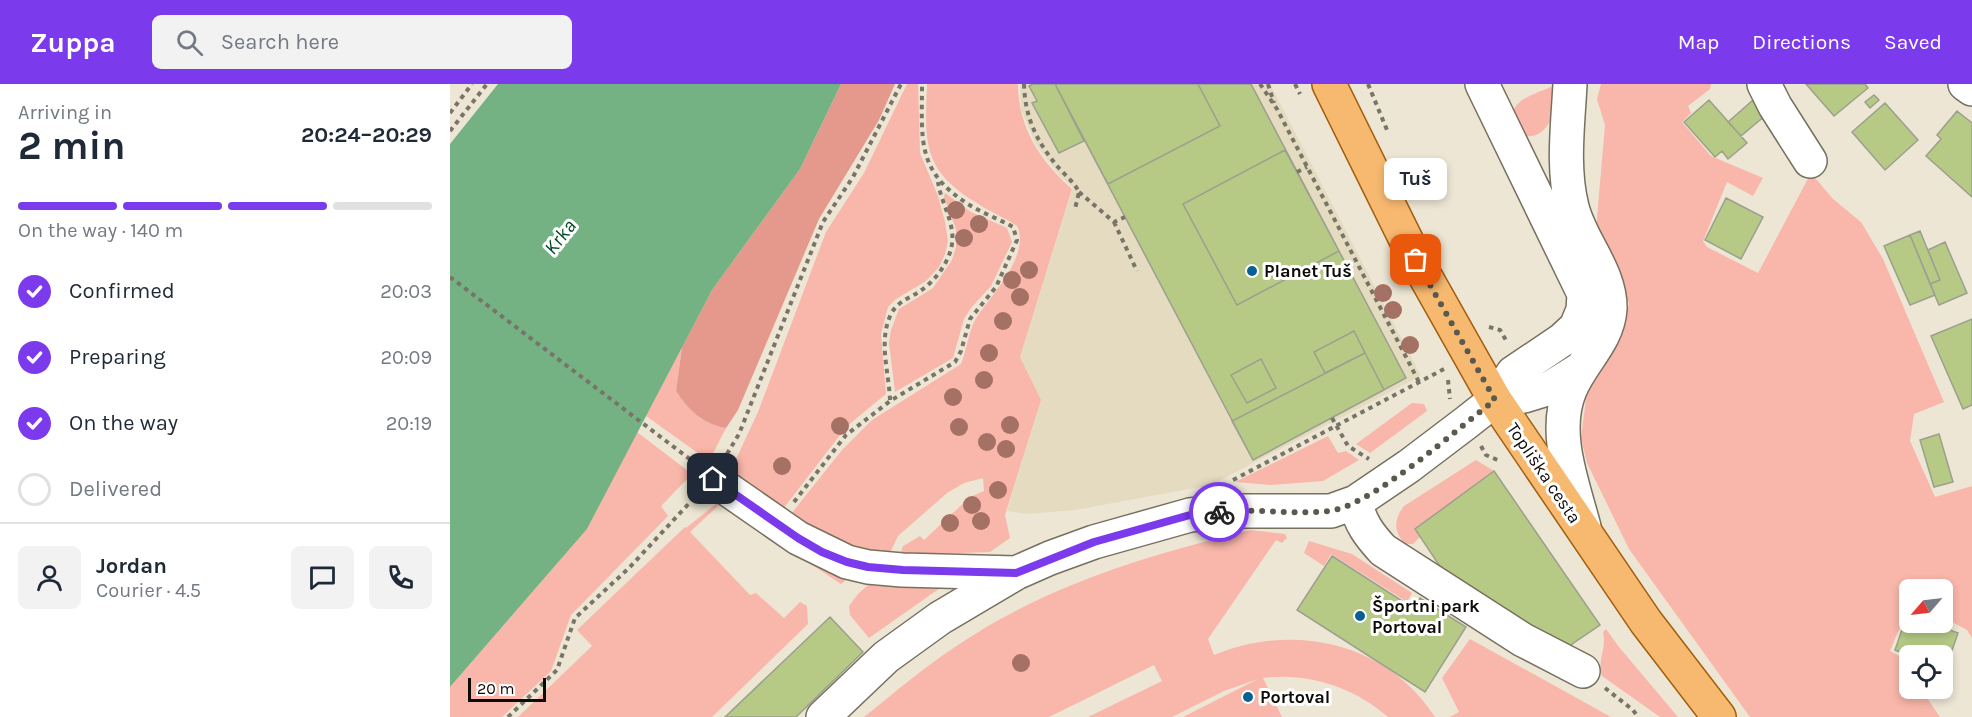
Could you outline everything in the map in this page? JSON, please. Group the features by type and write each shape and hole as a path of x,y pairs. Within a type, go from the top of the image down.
{"main road":[{"name":"Topliška cesta","path":"1329,84 1416,260 1495,400 1646,622 1719,717"}],"street":[{"path":"823,717 886,657 940,618 1016,573 1094,542 1190,515 1227,511 1331,511 1356,502 1409,466 1495,400 1513,373 1562,340 1576,327 1583,310 1584,294 1482,84"},
{"path":"1570,84 1567,174 1572,206 1578,225 1607,288 1610,309 1599,342 1570,389 1561,428 1569,472 1586,535"},
{"path":"1764,84 1775,106 1810,161"},
{"path":"1965,84 1972,89"},
{"path":"1514,149 1524,152 1543,148 1555,142 1568,124"},
{"path":"1495,400 1524,396 1550,388 1582,368"},
{"path":"702,470 777,524 822,552 847,562 868,567 1016,573"},
{"path":"1356,502 1358,515 1373,540 1383,550 1523,640 1583,671"}],"path":[{"path":"450,113 472,84"},
{"path":"450,131 487,84"},
{"path":"508,717 557,670 575,618 629,568 702,470 739,434 823,222 853,177 901,84"},
{"path":"890,401 885,339 891,314 896,307 935,278 943,268 952,247 950,220 924,149 922,84"},
{"path":"1024,84 1025,106 1031,125 1044,150 1076,185 1079,192 1114,222 1137,271"},
{"path":"1260,84 1277,109 1419,382"},
{"path":"1268,84 1277,109"},
{"path":"1297,172 1307,167"},
{"path":"777,524 846,435 890,401 955,362 961,351 970,319 996,287 1017,240 1013,227 969,205 938,182"},
{"path":"1075,209 1079,192"},
{"path":"1114,222 1125,217"},
{"path":"450,278 702,470"},
{"path":"1233,480 1446,367"},
{"path":"1332,418 1348,446 1372,461"},
{"path":"1583,671 1638,717"}],"shaded area":[{"path":"841,84 895,84 879,120 819,219 738,410 726,428 718,426 697,415 676,391 682,347 712,290 800,169"},
{"path":"907,84 918,84 920,153 938,196 945,222 948,241 945,254 939,267 926,281 896,299 888,307 881,334 886,394 847,426 783,509 734,479 731,470 758,412 826,232 864,173"},
{"path":"927,84 1018,84 1022,115 1033,142 1050,167 1072,189 1020,357 1041,400 1005,515 1010,538 990,552 900,555 903,546 920,536 924,540 970,497 984,491 983,478 964,483 947,493 898,536 889,555 835,540 791,514 842,450 872,420 961,364 975,320 1014,263 1020,238 1017,226 959,191 936,166 927,139"},
{"path":"1020,84 1270,84 1421,376 1211,485 1075,510 1026,514 1007,511 1041,400 1020,357 1073,188 1059,175 1035,143 1021,109"},
{"path":"1601,84 1711,84 1710,89 1688,106 1691,113 1682,122 1711,156 1763,178 1753,196 1727,182 1703,241 1707,247 1758,273 1811,173 1833,199 1861,222 1883,259 1944,402 1914,414 1910,441 1935,497 1972,486 1972,638 1967,630 1953,622 1953,579 1899,579 1899,629 1890,651 1899,656 1899,699 1928,699 1940,717 1750,717 1629,549 1587,463 1581,438 1587,391 1619,337 1629,304 1616,268 1595,241 1605,125 1597,99"},
{"path":"1551,87 1558,92 1560,106 1549,124 1536,135 1521,136 1512,113 1518,103"},
{"path":"945,193 971,212 1007,228 1012,242 991,286 964,319 953,358 895,392 889,343 899,309 933,288 952,260 956,247 956,229 944,197"},
{"path":"682,347 676,391 703,420 726,428 709,461 646,416"},
{"path":"1412,403 1424,404 1427,411 1370,453 1356,444"},
{"path":"637,432 692,474 661,506 668,516 571,615 551,671 502,717 450,717 450,687 587,529"},
{"path":"1328,436 1338,453 1346,451 1359,460 1323,481 1271,485 1235,482"},
{"path":"1476,460 1494,471 1415,529 1420,537 1413,544 1405,544 1398,534 1396,525 1404,506"},
{"path":"722,499 847,579 841,584 720,504 690,532 750,595 756,593 784,618 800,602 807,606 808,624 712,717 518,717 592,646 577,630 685,527"},
{"path":"1251,530 1285,534 1287,538 1282,543 1276,540 1208,639 1214,655 1244,645 1275,640 1306,640 1336,646 1365,656 1391,671 1415,691 1435,717 1388,717 1360,697 1329,684 1296,677 1280,677 1263,678 1282,717 1183,717 1258,679 1224,691 1172,717 1088,717 1162,681 1154,665 1049,717 864,717 943,655 989,625 1024,606 1136,562"},
{"path":"1309,541 1352,554 1412,593 1407,602 1331,554 1324,566 1304,553"},
{"path":"876,578 950,581 869,638 850,615 849,606 858,594"},
{"path":"1606,629 1678,717 1660,717 1602,676 1603,632"},
{"path":"1470,639 1611,717 1450,717 1459,712 1442,678"}],"water":[{"name":"Krka","path":"498,84 841,84 800,169 712,290 587,529 450,687 450,144"}],"building":[{"path":"1055,84 1084,141 1059,153 1032,103 1037,101 1029,86"},
{"name":"Planet Tuš","path":"1055,84 1251,84 1406,378 1253,460"},
{"path":"1055,84 1198,84 1220,126 1108,184"},
{"path":"1806,84 1865,84 1868,88 1834,116"},
{"path":"1874,95 1879,100 1870,108 1865,102"},
{"path":"1709,100 1747,143 1728,159 1722,151 1715,157 1684,122"},
{"path":"1753,100 1766,115 1741,136 1728,122"},
{"path":"1885,103 1918,140 1885,170 1852,132"},
{"path":"1957,111 1972,123 1972,197 1926,156 1941,139 1937,135"},
{"path":"1285,150 1339,251 1237,305 1183,204"},
{"path":"1726,198 1763,217 1741,259 1705,240"},
{"path":"1920,231 1940,280 1930,284 1910,235"},
{"path":"1910,235 1935,295 1910,305 1884,246"},
{"path":"1945,242 1967,293 1939,305 1930,284 1940,280 1928,250"},
{"path":"1972,319 1972,405 1963,409 1931,336"},
{"path":"1354,331 1365,353 1325,373 1314,352"},
{"path":"1365,353 1384,390 1253,460 1232,421"},
{"path":"1261,359 1276,388 1247,403 1231,375"},
{"path":"1939,434 1953,482 1934,487 1920,440"},
{"path":"1494,471 1600,625 1566,648 1443,571 1415,529"},
{"path":"1332,556 1413,608 1420,598 1466,627 1425,692 1297,610"},
{"path":"830,617 863,652 796,717 725,717"},
{"path":"1953,631 1958,633 1953,648 1953,645 1899,645 1899,652 1895,650 1901,633 1953,633"}],"way so far":[{"path":"1219,512 1331,511 1356,502 1409,466 1495,400 1416,260"}],"place":[{"name":"Tuš","path":"1416,260"},
{"name":"Planet Tuš","path":"1252,271"},
{"name":"Športni park Portoval","path":"1360,616"},
{"name":"Portoval","path":"1248,697"}],"route":[{"path":"713,479 822,552 868,567 903,570 1016,573 1094,542 1190,515 1219,512"}]}
